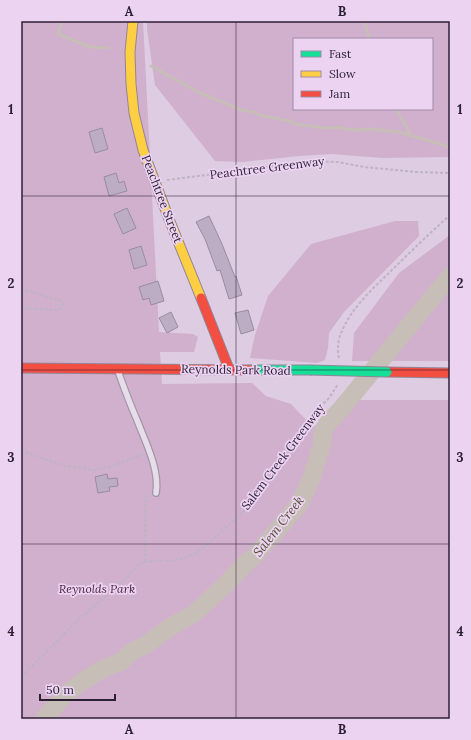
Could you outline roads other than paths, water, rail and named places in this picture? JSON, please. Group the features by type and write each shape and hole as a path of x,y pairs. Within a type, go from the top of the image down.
{"main road":[{"name":"Peachtree Street","path":"133,21 130,52 132,100 143,150 229,369"},
{"name":"Reynolds Park Road","path":"21,368 229,369 450,373"}],"lane":[{"path":"117,369 150,453 157,484 156,493"}],"waterway":[{"path":"62,21 58,34 90,47 108,48"},
{"path":"364,21 370,38"},
{"path":"151,66 200,93 242,110 254,112 259,115 290,121 295,124 326,128 337,127 353,130 372,129 399,132 450,148"},
{"path":"397,110 411,135"},
{"name":"Salem Creek","path":"44,719 64,696 83,681 101,670 122,661 131,652 147,644 172,626 195,613 249,560 254,557 300,503 312,477 323,440 324,431 328,422 342,408 450,276"}],"park label":[{"name":"Reynolds Park","path":"97,589"}]}
